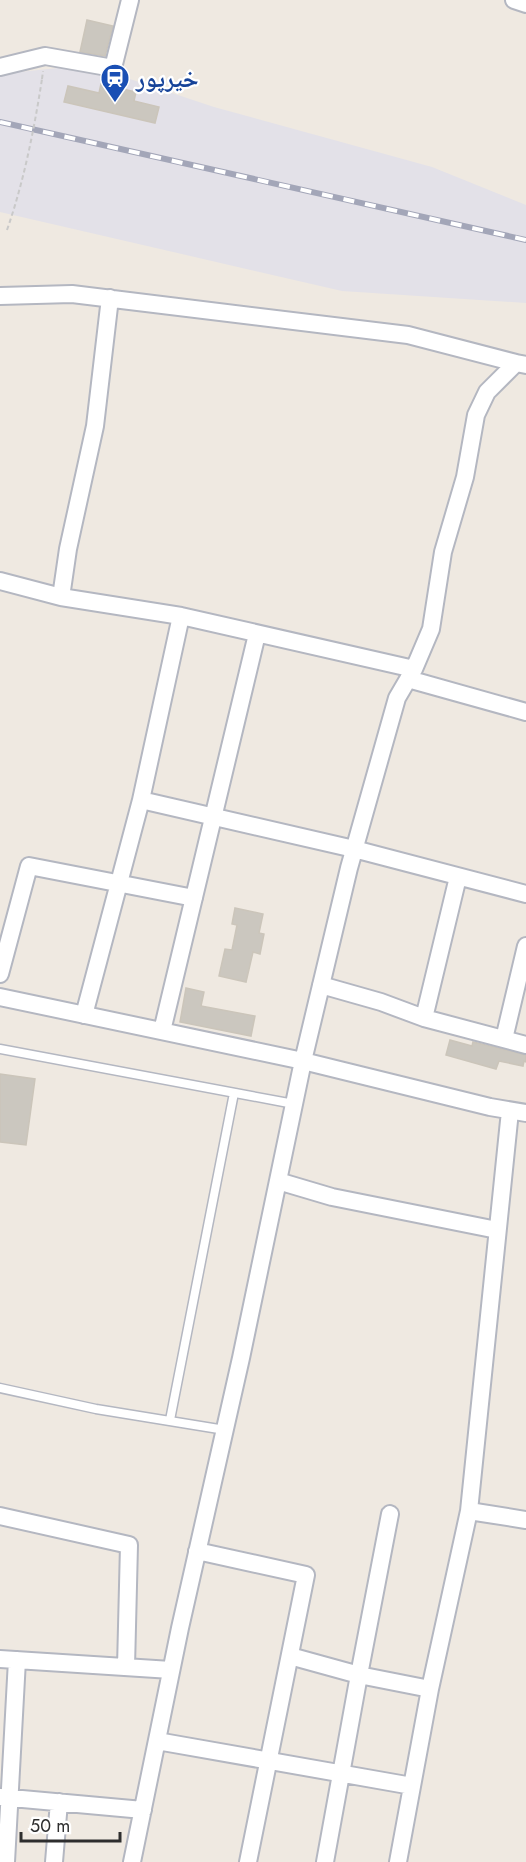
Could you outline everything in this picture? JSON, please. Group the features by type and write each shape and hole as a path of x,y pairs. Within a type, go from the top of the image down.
{"street":[{"path":"0,67 45,56 113,68 130,0"},
{"path":"514,0 526,4"},
{"path":"0,296 72,294 408,335 521,364"},
{"path":"61,597 68,549 95,426 110,298"},
{"path":"132,1862 171,1670 225,1430 303,1061 354,849 397,698 411,674 431,629 443,552 465,477 476,415 487,392 521,364"},
{"path":"0,581 61,597 181,616 257,634 411,674 526,712"},
{"path":"84,1015 141,800 181,616"},
{"path":"162,1031 257,634"},
{"path":"141,800 354,849 526,894"},
{"path":"0,975 28,866 194,898"},
{"path":"424,1018 458,876"},
{"path":"504,1039 526,946"},
{"path":"321,985 381,1002 424,1018 526,1045"},
{"path":"0,997 303,1061 518,1112 497,1230 469,1511 430,1689 398,1862"},
{"path":"278,1181 332,1197 497,1230"},
{"path":"469,1511 526,1520"},
{"path":"325,1862 390,1514"},
{"path":"0,1516 129,1545 126,1667"},
{"path":"197,1551 306,1575 248,1862"},
{"path":"290,1656 359,1675 430,1689"},
{"path":"0,1659 171,1670"},
{"path":"6,1862 5,1797 17,1660"},
{"path":"157,1741 412,1786"},
{"path":"5,1797 143,1810"},
{"path":"54,1862 59,1802"}],"lane":[{"path":"0,1049 294,1104"},
{"path":"170,1420 234,1093"},
{"path":"0,1389 96,1409 225,1430"}],"path":[{"path":"7,230 34,129 42,79"}],"shaded area":[{"path":"58,68 124,77 214,107 432,167 526,205 526,303 342,291 0,212 0,74"}],"building":[{"path":"87,20 113,26 105,56 80,52"},
{"path":"101,84 136,92 134,101 159,107 155,123 64,102 68,86 99,93"},
{"path":"235,908 263,914 259,933 264,934 260,954 253,952 246,982 219,976 225,949 232,950 237,925 232,924"},
{"path":"186,988 204,992 201,1006 255,1016 251,1036 180,1022"},
{"path":"450,1040 472,1046 473,1042 526,1055 526,1062 524,1061 523,1066 499,1061 496,1069 446,1055"},
{"path":"0,1074 35,1079 26,1145 0,1142"}],"railway":[{"path":"0,122 526,240"}],"place":[{"name":"خیرپور","path":"115,104"}]}
